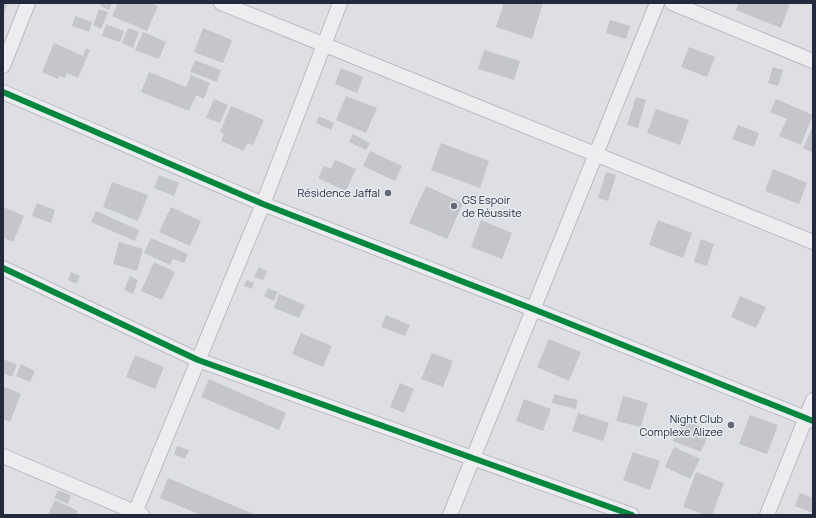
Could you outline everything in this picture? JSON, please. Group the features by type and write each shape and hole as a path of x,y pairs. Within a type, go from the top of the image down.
{"street":[{"path":"3,66 28,3"},
{"path":"221,3 813,242"},
{"path":"3,456 137,514 198,360 263,204 340,3"},
{"path":"450,515 657,3"},
{"path":"672,3 813,61"},
{"path":"3,92 263,204 533,309 809,419"},
{"path":"3,268 198,360 632,515"},
{"path":"767,515 809,419 813,400"}],"building":[{"path":"3,3 8,3 3,15"},
{"path":"102,3 112,3 109,10 100,6"},
{"path":"118,3 150,3 158,6 147,31 112,16"},
{"path":"504,3 543,3 532,39 496,27"},
{"path":"739,3 790,3 781,28 736,10"},
{"path":"99,9 108,12 101,29 93,25"},
{"path":"75,16 92,22 89,32 72,26"},
{"path":"610,20 630,26 626,39 606,33"},
{"path":"106,24 124,31 120,42 102,36"},
{"path":"128,28 139,32 133,48 122,43"},
{"path":"203,28 232,40 223,63 194,52"},
{"path":"143,32 166,42 159,59 135,50"},
{"path":"54,43 83,56 86,48 90,50 78,78 67,73 65,78 59,76 58,79 42,72"},
{"path":"689,47 715,57 707,77 681,67"},
{"path":"484,50 520,61 514,80 478,69"},
{"path":"195,60 221,70 217,82 190,72"},
{"path":"773,67 783,70 778,86 768,83"},
{"path":"341,68 363,77 357,93 335,84"},
{"path":"149,72 186,87 191,75 210,83 204,99 196,95 189,111 141,92"},
{"path":"346,96 377,108 366,133 336,120"},
{"path":"636,97 646,100 638,128 627,125"},
{"path":"214,99 228,105 220,123 206,118"},
{"path":"776,99 813,115 801,145 779,136 787,119 770,112"},
{"path":"231,106 264,120 253,145 247,143 244,151 221,141 224,134 220,132"},
{"path":"656,109 689,120 680,145 647,133"},
{"path":"319,116 334,123 331,130 316,123"},
{"path":"738,125 759,133 754,147 732,139"},
{"path":"813,126 813,153 803,148"},
{"path":"353,134 370,143 366,150 349,142"},
{"path":"441,143 489,161 480,188 431,170"},
{"path":"370,151 402,166 395,181 363,166"},
{"path":"335,160 356,169 346,191 318,178 324,166 331,169"},
{"path":"773,169 807,183 799,204 765,191"},
{"path":"606,172 616,175 608,201 598,198"},
{"path":"159,175 179,183 174,196 154,188"},
{"path":"112,182 148,195 138,221 103,207"},
{"path":"426,186 463,203 447,239 409,223"},
{"path":"37,203 55,210 51,223 32,216"},
{"path":"3,207 24,216 13,242 3,238"},
{"path":"171,207 201,221 190,246 159,232"},
{"path":"96,211 139,230 135,241 91,222"},
{"path":"481,220 512,233 502,259 471,247"},
{"path":"658,220 692,233 683,258 649,245"},
{"path":"151,238 188,254 184,263 173,259 170,265 144,253"},
{"path":"701,239 714,244 707,266 694,262"},
{"path":"119,242 143,249 137,271 113,264"},
{"path":"154,262 175,272 162,300 141,291"},
{"path":"259,267 267,271 263,280 254,277"},
{"path":"71,272 80,276 76,284 68,280"},
{"path":"130,276 138,280 133,294 124,290"},
{"path":"247,280 254,283 252,289 244,286"},
{"path":"268,288 278,292 274,301 264,296"},
{"path":"279,294 305,305 299,318 274,308"},
{"path":"740,296 766,307 756,328 731,317"},
{"path":"386,315 410,325 405,336 381,327"},
{"path":"301,333 332,346 323,367 292,354"},
{"path":"549,339 581,352 569,381 537,367"},
{"path":"432,353 453,361 443,387 421,379"},
{"path":"135,355 164,367 155,389 126,377"},
{"path":"3,359 17,365 12,377 3,373"},
{"path":"21,364 35,371 30,382 16,376"},
{"path":"209,379 286,413 279,430 201,397"},
{"path":"400,383 414,389 404,413 390,407"},
{"path":"3,386 21,394 10,422 3,419"},
{"path":"554,394 578,400 576,409 552,403"},
{"path":"623,396 648,403 641,427 616,421"},
{"path":"524,399 551,409 543,431 516,421"},
{"path":"578,413 609,423 603,441 572,431"},
{"path":"750,415 778,425 767,454 739,444"},
{"path":"683,419 710,431 701,452 673,441"},
{"path":"177,446 189,450 185,459 174,454"},
{"path":"674,447 700,459 690,479 665,467"},
{"path":"633,452 660,461 650,490 623,480"},
{"path":"696,472 724,483 712,515 705,515 683,507"},
{"path":"168,478 256,515 201,515 160,498"},
{"path":"58,490 71,495 68,504 54,498"},
{"path":"800,493 813,498 813,513 795,506"},
{"path":"55,500 78,511 76,515 48,515"}],"cycle path":[{"path":"3,92 263,204 533,309 813,421"},
{"path":"3,268 198,360 632,515"}],"place":[{"name":"Résidence Jaffal","path":"388,193"},
{"name":"GS Espoir de Réussite","path":"454,206"},
{"name":"Night Club Complexe Alizee","path":"731,425"}]}
